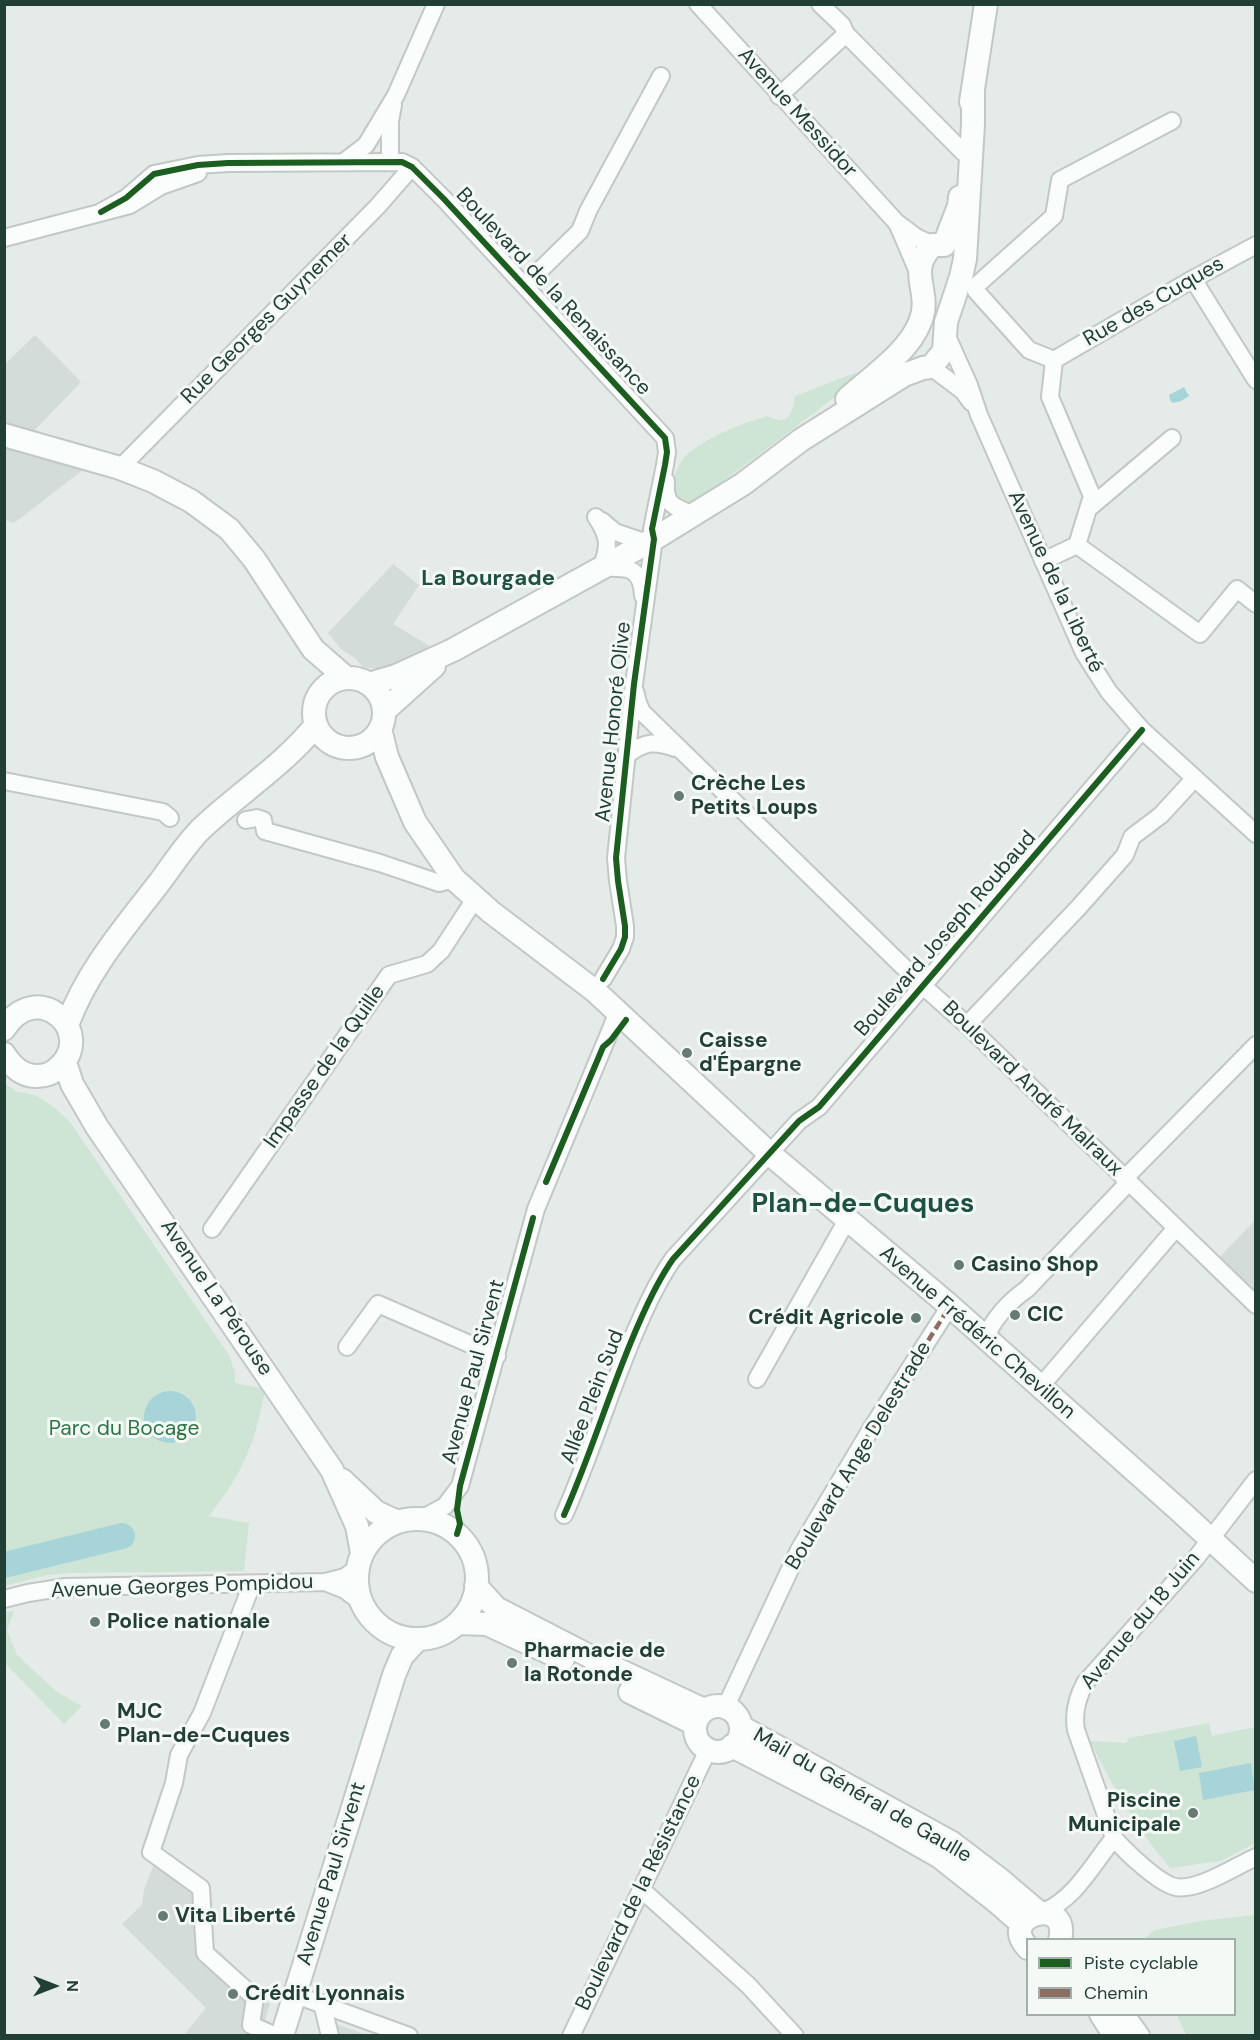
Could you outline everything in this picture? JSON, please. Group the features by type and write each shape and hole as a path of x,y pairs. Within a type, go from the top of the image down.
{"street":[{"path":"345,161 366,144 396,95 436,4"},
{"name":"Avenue Messidor","path":"698,4 779,96 896,222 916,237 939,245"},
{"path":"820,4 842,25 846,34 964,153"},
{"path":"801,440 910,341 921,321 924,300 918,272 921,260 939,245 959,206 964,153 986,4"},
{"path":"779,96 846,34"},
{"path":"525,285 580,231 588,211 661,76"},
{"path":"369,684 396,676 453,650 651,541 743,484 801,440 904,375 927,368 944,351 949,311 965,260 974,124 973,88"},
{"path":"390,160 390,121 396,95"},
{"path":"1043,561 1077,545 1092,496 1050,397 1054,360 1029,350 976,291 977,285 1054,216 1060,180 1172,122"},
{"name":"Boulevard de la Renaissance","path":"4,238 101,212 126,198 154,174 198,165 390,160 402,162 412,167 660,431 665,438 667,452 665,465"},
{"name":"Rue Georges Guynemer","path":"120,468 377,207 412,167"},
{"name":"Avenue Messidor","path":"896,222 918,272"},
{"path":"939,245 954,249 965,260"},
{"name":"Rue des Cuques","path":"1054,360 1256,245"},
{"path":"1193,279 1256,381"},
{"name":"Avenue de la Liberté","path":"946,334 1084,653 1109,692 1142,730 1256,834"},
{"path":"910,341 912,355 927,368"},
{"name":"Avenue de la Liberté","path":"927,368 963,391 980,415"},
{"path":"4,435 120,468 153,481 191,501 229,529 254,559 314,649 345,677 361,680 377,691 382,701 387,757 399,788"},
{"path":"1088,509 1172,438"},
{"path":"665,465 665,494 669,502 675,508 694,515"},
{"name":"Avenue Honoré Olive","path":"603,978 621,949 625,937 626,926 616,858 652,530 665,465"},
{"path":"601,568 606,556 606,532 596,517 615,532 651,541"},
{"path":"1077,545 1200,634 1238,589 1256,604"},
{"name":"Avenue Honoré Olive","path":"601,568 622,567 631,570 640,578 643,586 644,606"},
{"path":"314,649 323,690"},
{"path":"277,767 308,751 368,742 382,720 453,650"},
{"path":"345,677 332,682 316,701 314,713 316,725 323,736 376,764 399,788"},
{"name":"Boulevard André Malraux","path":"634,684 642,712 679,749 1256,1305"},
{"path":"67,1025 74,1005 96,966 199,832 233,800 277,767 303,742 316,725"},
{"name":"Boulevard Joseph Roubaud","path":"770,1154 799,1121 819,1107 1142,730"},
{"path":"627,755 638,746 657,742 679,749"},
{"path":"968,1025 1079,908 1125,855 1132,837 1161,815 1195,778"},
{"path":"4,781 163,812 170,818"},
{"name":"Avenue Frédéric Chevillon","path":"399,788 415,822 454,879 476,899 595,991 770,1154 950,1306 1256,1581"},
{"path":"246,820 257,818 263,820 265,831 380,863 439,883 454,879"},
{"name":"Impasse de la Quille","path":"212,1230 389,975 427,964 441,951 476,899"},
{"path":"46,1008 96,966"},
{"path":"4,1054 18,1071 29,1076 40,1076 54,1072 64,1062 70,1050 71,1037 67,1025 58,1014 46,1008 27,1008 7,1022"},
{"name":"Avenue Paul Sirvent","path":"421,1519 445,1506 460,1486 536,1209 618,1012"},
{"path":"986,1339 988,1329 1016,1296 1027,1289 1256,1044"},
{"name":"Avenue La Pérouse","path":"64,1062 72,1084 97,1127 332,1470 357,1526 360,1561"},
{"name":"Avenue La Pérouse","path":"40,1076 97,1127"},
{"name":"Allée Plein Sud","path":"564,1515 589,1456 625,1356 660,1278 673,1259 770,1154"},
{"path":"757,1379 847,1220"},
{"path":"1040,1387 1176,1228"},
{"path":"347,1347 378,1304 496,1356"},
{"name":"Boulevard Ange Delestrade","path":"708,1713 800,1548 950,1306"},
{"name":"Avenue La Pérouse","path":"332,1470 376,1512 398,1522"},
{"name":"Avenue du 18 Juin","path":"1114,1838 1076,1730 1074,1719 1078,1697 1085,1683 1097,1668 1211,1540 1256,1480"},
{"path":"421,1519 440,1523 457,1534 473,1558 476,1586 470,1606 458,1623 439,1635 417,1640 400,1637 386,1631 369,1616 361,1602 357,1585 360,1561 377,1534 398,1522 421,1519"},
{"name":"Avenue Georges Pompidou","path":"4,1599 66,1587 325,1582 345,1577 360,1561"},
{"name":"Avenue Georges Pompidou","path":"325,1582 345,1590 361,1602"},
{"path":"252,1584 202,1713 179,1755 174,1783 151,1852 201,1888 205,1953 255,1998 251,2025 276,2036"},
{"path":"476,1586 496,1608 708,1713"},
{"path":"458,1623 487,1624 708,1713 736,1715 736,1737 724,1751 708,1750 699,1743 696,1737 708,1713"},
{"path":"381,1712 391,1653 386,1631"},
{"path":"381,1712 402,1656 417,1640"},
{"name":"Avenue Paul Sirvent","path":"282,2036 381,1712"},
{"name":"Mail du Général de Gaulle","path":"736,1737 952,1843 998,1878 1050,1927"},
{"name":"Boulevard de la Résistance","path":"571,2036 708,1750"},
{"path":"1026,1945 1021,1938 1050,1927 1068,1898 1114,1838 1129,1855 1167,1884 1176,1887 1186,1887 1212,1878 1256,1857"},
{"path":"642,1890 748,1985 795,2036"},
{"path":"296,1995 409,2036"},
{"path":"322,2003 330,2036"},
{"path":"1102,2016 1115,2036"},
{"path":"1123,2016 1138,2036"}],"shaded area":[{"path":"35,335 81,382 18,450 84,469 14,523 5,520 5,364"},
{"path":"393,564 419,585 393,624 431,647 397,666 383,670 363,667 355,658 342,650 328,633"},
{"path":"1255,1220 1255,1292 1220,1257"},
{"path":"159,1851 207,1885 213,1953 270,2004 260,2035 184,2035 206,2008 122,1924 142,1905 144,1890"},
{"path":"337,2024 366,2035 339,2035"}],"green space":[{"path":"855,373 857,375 855,379 840,393 696,501 685,501 678,498 675,492 675,475 690,452 708,440 747,423 767,416 784,419 790,414 795,396"},
{"name":"Parc du Bocage","path":"4,1083 17,1092 35,1095 55,1108 70,1122 229,1355 235,1372 235,1383 265,1389 257,1425 246,1456 231,1485 209,1516 249,1523 244,1571 69,1573 48,1575 5,1586"},
{"path":"14,1611 7,1630 17,1655 57,1692 82,1706 64,1724 5,1663 5,1612"},
{"name":"Piscine Municipale","path":"1209,1723 1212,1736 1255,1727 1255,1843 1221,1861 1170,1868 1126,1807 1090,1741 1126,1743 1129,1738"},
{"path":"1255,1915 1255,2035 1186,2035 1177,2016 1236,2016 1236,1938 1145,1938 1155,1930 1200,1921"}],"water":[{"path":"1184,387 1189,396 1173,403 1169,395"},
{"path":"165,1391 175,1391 184,1395 192,1403 196,1417 192,1431 184,1439 175,1443 165,1443 156,1439 148,1431 144,1422 144,1412 148,1403 156,1395"},
{"path":"1196,1736 1202,1767 1180,1771 1174,1741"},
{"path":"1251,1763 1255,1790 1203,1800 1199,1773"}],"waterway":[{"path":"4,1565 122,1536"}],"marked path":[{"path":"849,1466 950,1306"}],"cycle path":[{"path":"101,212 126,198 154,174 198,165 402,162 412,167 444,199 665,438 667,452 652,529 654,539 634,684 616,858 625,937 621,949 603,979"},
{"path":"564,1515 639,1323 654,1290 673,1259 799,1121 819,1107 1142,730"},
{"path":"546,1182 603,1047 626,1020"},
{"path":"457,1534 460,1524 457,1510 460,1486 533,1218"}],"place":[{"name":"Crèche Les Petits Loups","path":"679,796"},
{"name":"Caisse d'Épargne","path":"687,1053"},
{"name":"Casino Shop","path":"959,1265"},
{"name":"CIC","path":"1015,1315"},
{"name":"Crédit Agricole","path":"916,1318"},
{"name":"Police nationale","path":"95,1622"},
{"name":"Pharmacie de la Rotonde","path":"512,1663"},
{"name":"MJC Plan-de-Cuques","path":"105,1724"},
{"name":"Piscine Municipale","path":"1193,1813"},
{"name":"Vita Liberté","path":"163,1916"},
{"name":"Crédit Lyonnais","path":"233,1994"}],"district":[{"name":"La Bourgade","path":"488,579"},
{"name":"Plan-de-Cuques","path":"863,1205"}]}
